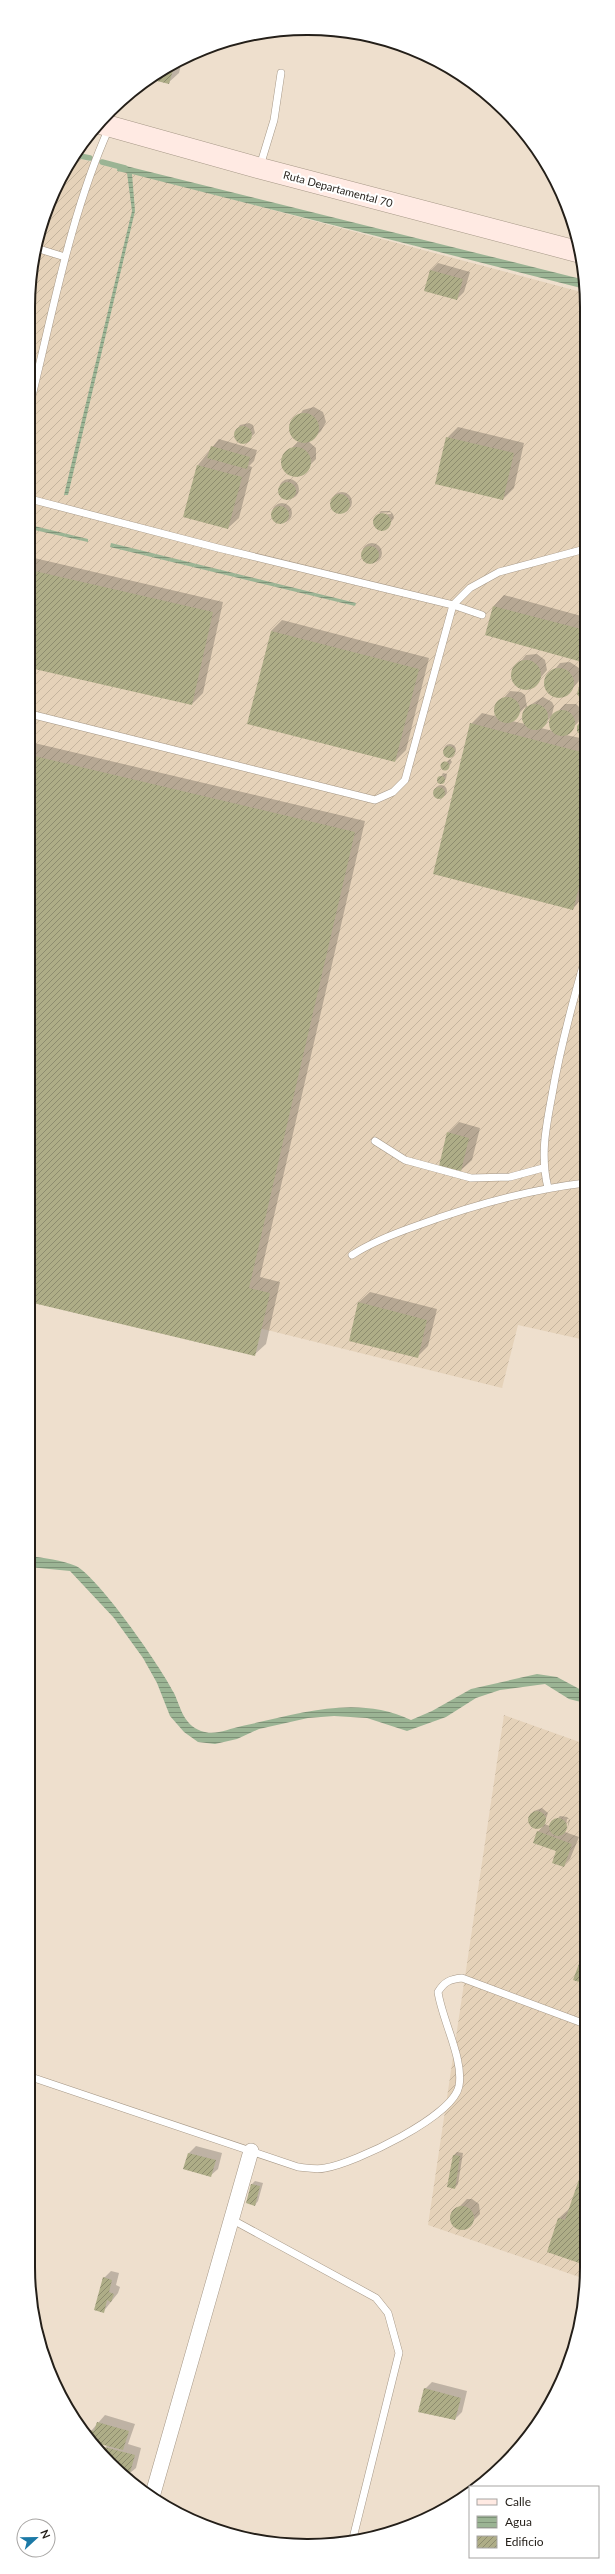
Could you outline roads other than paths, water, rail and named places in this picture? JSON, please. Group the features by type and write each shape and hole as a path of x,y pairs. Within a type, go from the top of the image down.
{"main road":[{"name":"Ruta Departamental 70","path":"105,125 259,168 574,251"}],"street":[{"path":"154,2491 230,2219 251,2151"}],"lane":[{"path":"259,168 274,120 281,73"},
{"path":"35,376 65,257 98,152 103,128"},
{"path":"41,250 65,257"},
{"path":"35,500 218,548 453,605 482,615"},
{"path":"35,715 374,800 393,792 405,780 453,605 470,588 499,572 580,550"},
{"path":"548,1188 543,1168 543,1145 562,1037 580,976"},
{"path":"375,1141 405,1160 471,1178 510,1177 543,1168"},
{"path":"352,1255 370,1243 451,1213 548,1188 580,1184"},
{"path":"35,2078 298,2167 324,2169 342,2164 398,2139 435,2116 452,2100 459,2088 458,2060 441,2012 438,1992 443,1984 452,1979 462,1978 580,2022"},
{"path":"230,2219 376,2298 388,2313 399,2353 354,2535"}],"water":[{"path":"118,164 578,278 579,287 132,174 135,211 68,495 64,495 132,211 127,173 117,171"},
{"path":"35,526 88,539 88,542 35,530"},
{"path":"111,543 356,603 355,606 110,547"},
{"path":"35,1557 65,1562 76,1566 99,1587 129,1624 156,1664 174,1693 186,1720 201,1731 211,1733 222,1732 242,1726 306,1712 348,1707 369,1708 390,1712 411,1720 432,1711 471,1689 537,1674 557,1677 580,1689 580,1702 569,1699 545,1684 500,1690 476,1698 446,1717 407,1731 367,1718 334,1716 308,1718 259,1729 237,1739 215,1744 198,1742 184,1732 170,1716 157,1683 143,1658 114,1618 70,1571 35,1568"}],"waterway":[{"path":"81,156 90,158"},
{"path":"102,162 125,168"}]}
